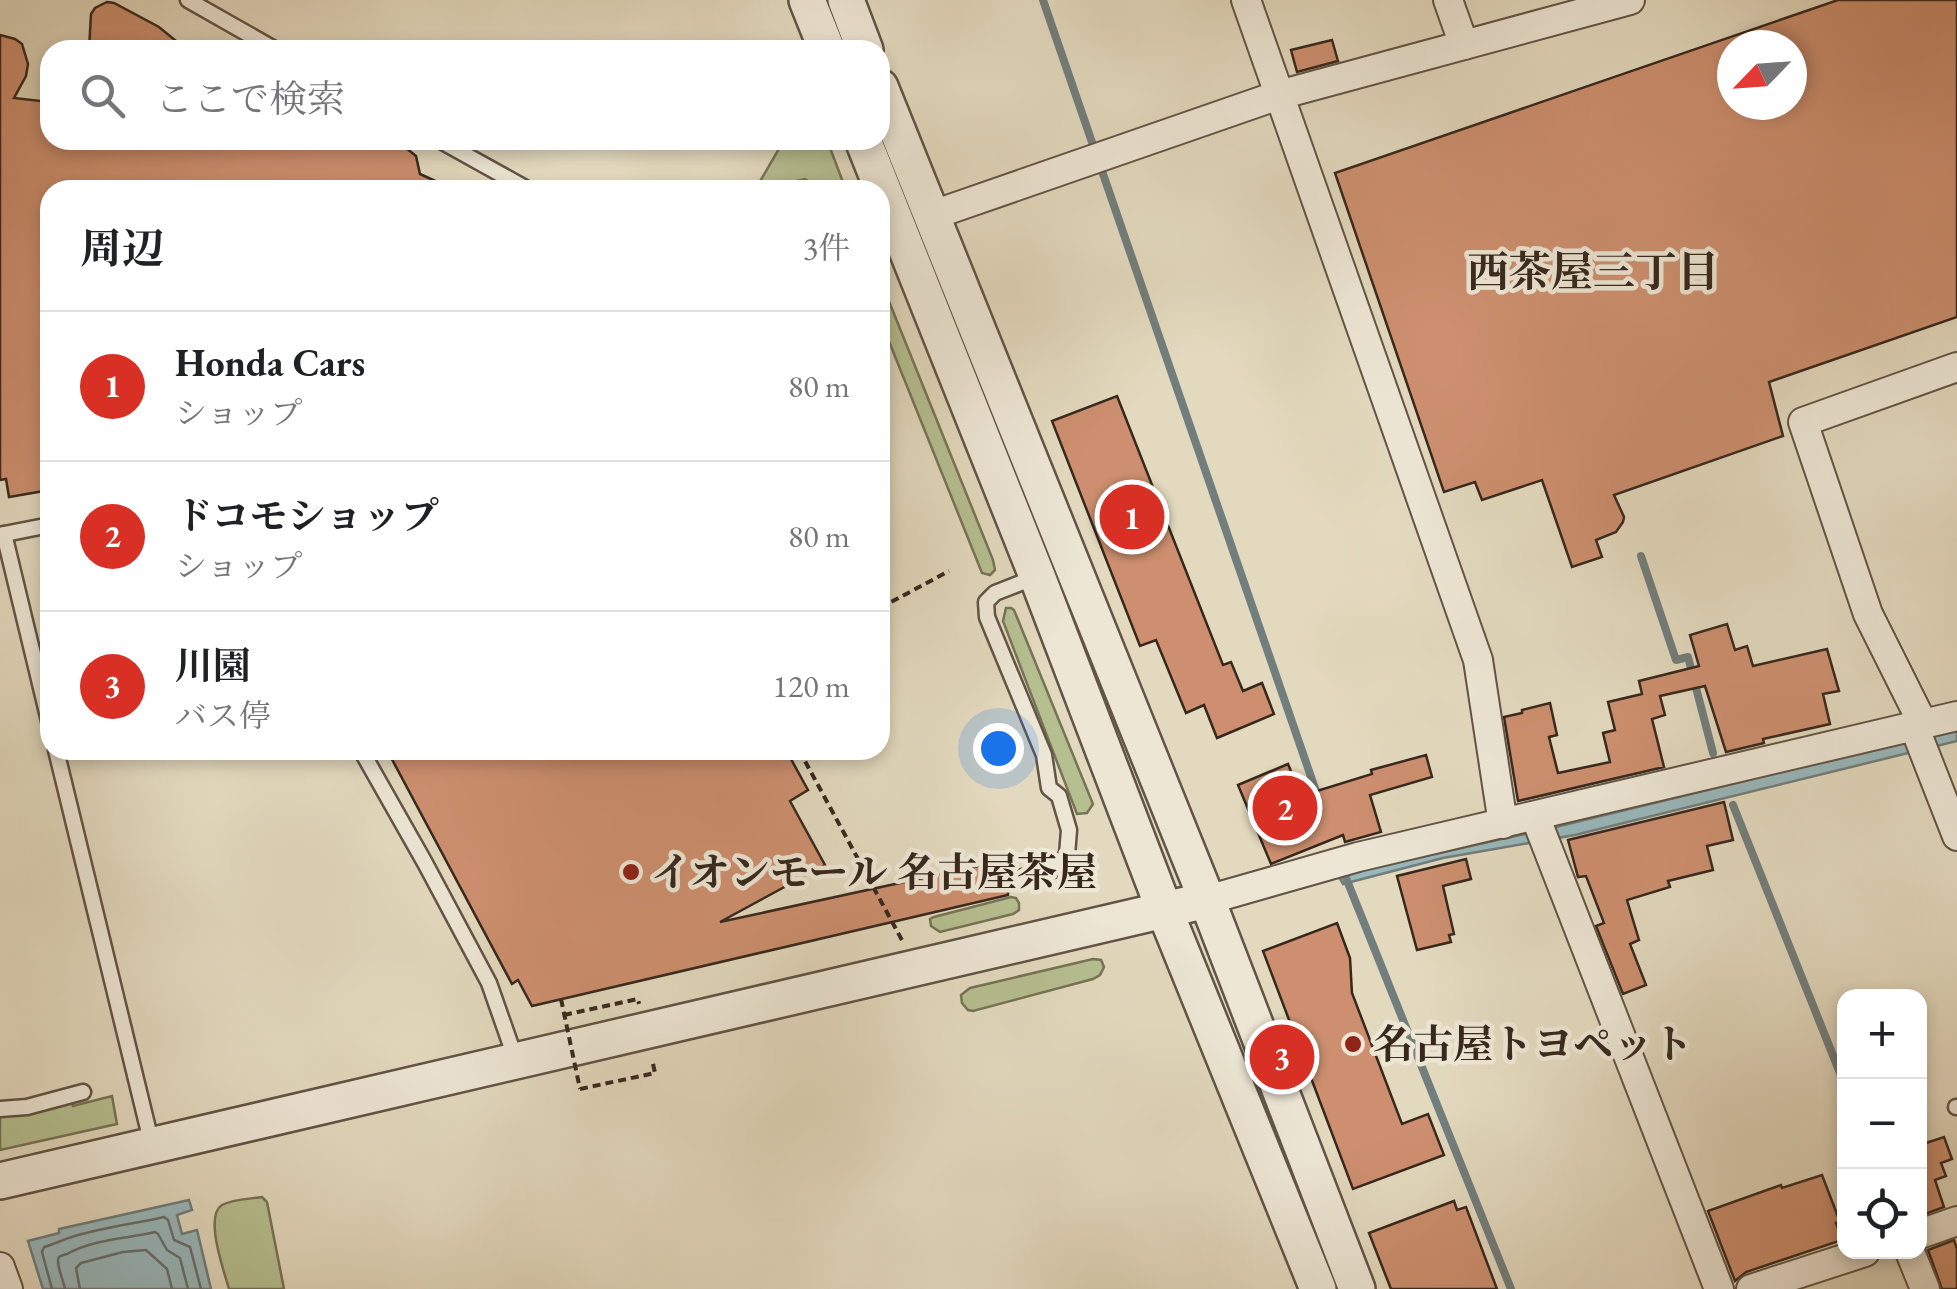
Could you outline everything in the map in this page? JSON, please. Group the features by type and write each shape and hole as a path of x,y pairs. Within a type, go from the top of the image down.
{"street":[{"path":"807,0 823,40"},
{"path":"846,0 861,40"},
{"path":"1246,0 1478,660 1503,824"},
{"path":"1448,0 1464,45"},
{"path":"903,226 1279,95 1630,0"},
{"path":"890,148 903,226 1164,910 1318,1289"},
{"path":"867,150 881,180"},
{"path":"890,199 1207,900 1356,1289"},
{"path":"1957,367 1803,422 1868,614 1920,734 1957,836"},
{"path":"0,1181 1207,900 1358,857 1503,824 1540,829 1920,734 1957,716"},
{"path":"1540,829 1719,1289"},
{"path":"1927,1232 1957,1221"},
{"path":"1751,1289 1843,1259"},
{"path":"1913,1259 1925,1289"},
{"path":"0,1267 8,1289"}],"lane":[{"path":"188,0 258,40"},
{"path":"457,150 511,180"},
{"path":"40,527 2,534 40,685"},
{"path":"1005,880 1053,870 1067,854 1070,830 1059,796 1050,788 1044,755 988,617 986,602 995,594 1037,576"},
{"path":"58,760 152,1146"},
{"path":"367,760 489,983 516,1060"},
{"path":"0,1109 27,1107 83,1092"}],"path":[{"path":"890,603 949,571"},
{"path":"804,760 906,946"},
{"path":"564,1016 638,999"},
{"path":"561,1000 580,1088 655,1072 651,1055"}],"green space":[{"path":"778,150 831,150 842,180 805,179 761,180"},
{"path":"890,304 993,560 995,570 990,575 982,573 890,344"},
{"path":"1006,608 1014,610 1093,804 1087,813 1077,814 1003,621"},
{"path":"1011,897 1019,903 1019,910 1013,914 940,932 931,926 930,919 934,917"},
{"path":"1101,960 1104,967 1093,979 973,1011 962,1003 961,995 970,988"},
{"path":"112,1096 117,1124 0,1150 0,1117 71,1100 73,1106"},
{"path":"262,1197 267,1202 284,1289 229,1289 215,1232 217,1211 231,1202"}],"water":[{"path":"1957,729 1957,741 1575,835 1443,858 1343,884 1338,875 1556,827"},
{"path":"189,1200 192,1210 177,1215 182,1234 197,1230 211,1289 43,1289 28,1241 59,1233 59,1229"}],"building":[{"path":"1838,0 1957,0 1957,317 1769,382 1783,436 1614,495 1624,517 1616,532 1596,540 1602,557 1572,567 1542,480 1482,500 1475,482 1444,492 1335,173 1717,42 1717,120 1807,120 1807,30 1751,30"},
{"path":"114,3 175,40 90,40 95,8"},
{"path":"0,35 22,44 28,64 14,98 40,101 40,150 408,150 416,156 420,174 433,180 40,180 40,492 9,497 6,479 0,480"},
{"path":"1332,40 1338,61 1297,72 1291,50"},
{"path":"1117,396 1223,665 1231,662 1243,691 1262,683 1274,714 1217,738 1204,705 1186,713 1156,640 1140,646 1052,421"},
{"path":"1727,624 1735,650 1747,646 1753,666 1827,649 1839,691 1823,694 1830,724 1726,752 1705,686 1660,696 1665,715 1652,719 1664,767 1518,801 1504,717 1550,703 1557,735 1549,737 1558,773 1610,762 1603,733 1615,730 1608,702 1642,694 1639,681 1699,666 1690,635"},
{"path":"1426,755 1432,777 1370,795 1381,832 1345,842 1343,835 1271,864 1238,785 1288,764 1301,796"},
{"name":"イオンモール 名古屋茶屋","path":"392,760 792,760 808,790 790,801 825,865 720,922 1001,861 1003,870 995,882 998,889 1008,891 1008,895 532,1006 518,980 512,984"},
{"path":"1724,802 1733,840 1707,846 1713,870 1668,881 1670,887 1627,900 1639,940 1630,944 1646,985 1623,994 1596,926 1604,923 1586,876 1578,877 1568,840"},
{"path":"1466,859 1471,879 1443,886 1454,934 1449,935 1451,942 1417,950 1397,876"},
{"path":"1337,923 1350,958 1352,993 1402,1124 1428,1114 1444,1155 1353,1189 1263,951"},
{"path":"1944,1137 1952,1159 1941,1163 1946,1176 1935,1180 1944,1207 1927,1213 1927,1169 1927,1143"},
{"path":"1822,1175 1837,1214 1837,1242 1746,1272 1735,1281 1708,1211 1781,1185 1782,1188"},
{"path":"1454,1201 1457,1210 1466,1207 1497,1289 1391,1289 1369,1233"},
{"path":"1954,1240 1957,1289 1942,1289 1928,1250"}],"waterway":[{"path":"1043,0 1094,148"},
{"path":"1102,171 1319,800"},
{"path":"1641,556 1676,660 1688,657 1713,753"},
{"path":"1733,805 1842,1079"},
{"path":"1346,878 1511,1289"}],"place":[{"name":"Honda Cars","path":"1132,517"},
{"name":"ドコモショップ","path":"1285,808"},
{"name":"イオンモール 名古屋茶屋","path":"631,872"},
{"name":"名古屋トヨペット","path":"1353,1044"},
{"name":"川園","path":"1282,1057"}],"district":[{"name":"西茶屋三丁目","path":"1593,271"}]}
